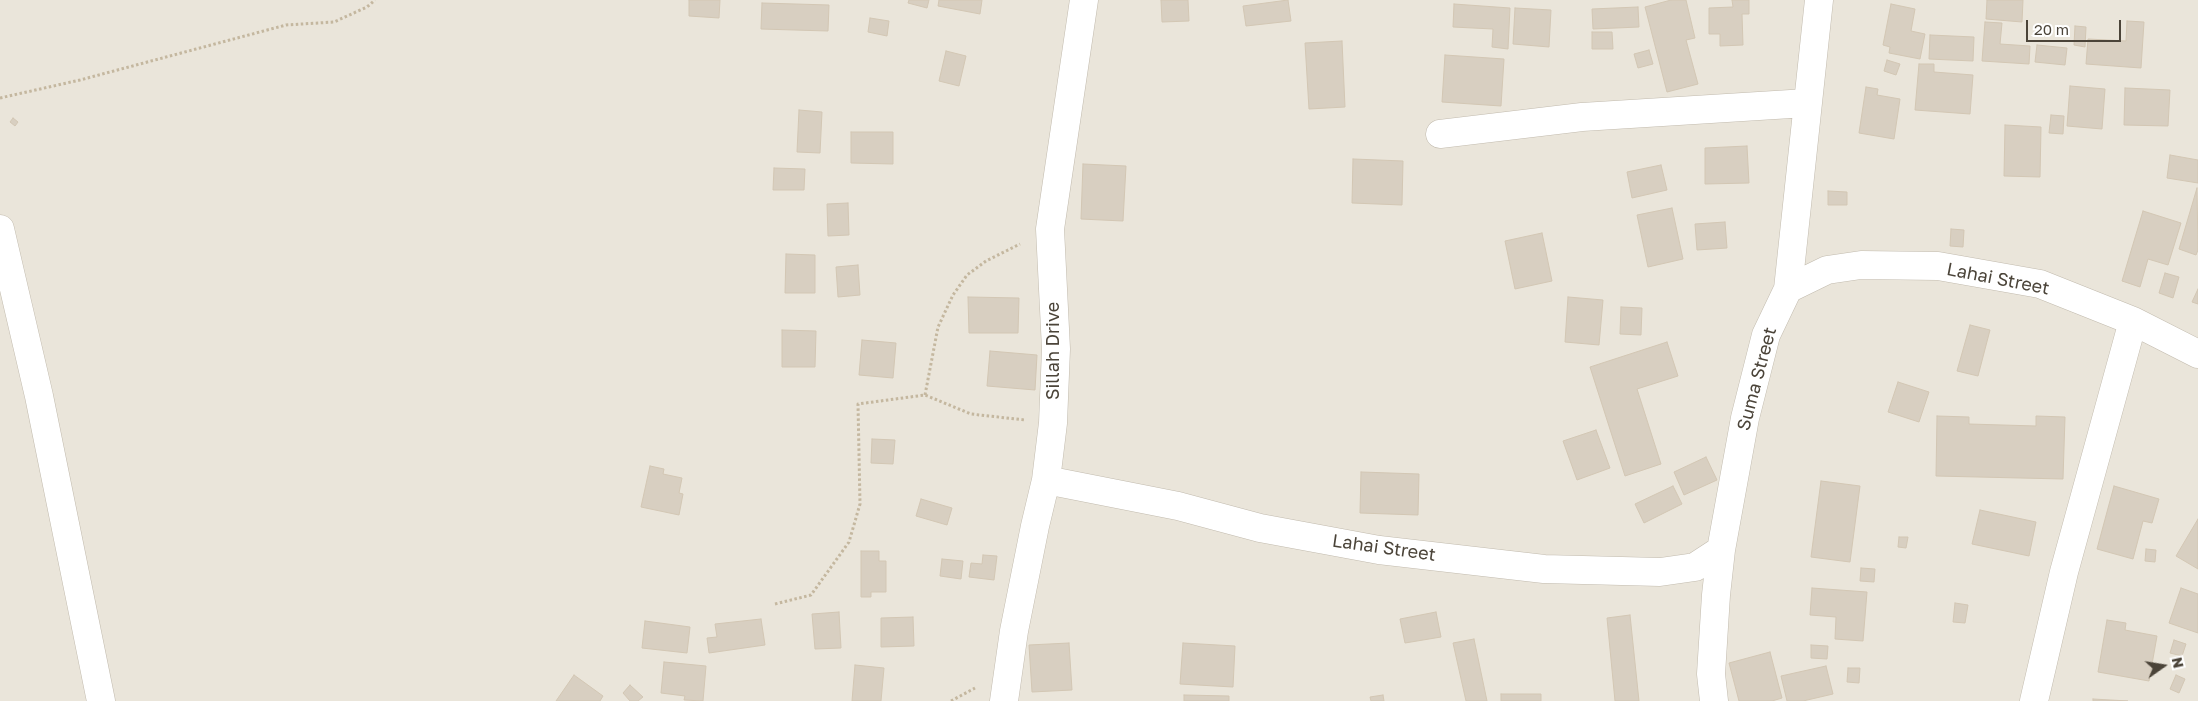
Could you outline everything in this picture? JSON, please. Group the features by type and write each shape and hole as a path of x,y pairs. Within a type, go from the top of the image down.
{"street":[{"name":"Sillah Drive","path":"1004,701 1014,631 1046,480 1053,423 1056,349 1050,229 1084,0"},
{"name":"Suma Street","path":"1714,701 1711,674 1721,550 1746,418 1766,336 1788,289 1819,0"},
{"path":"1440,134 1582,117 1807,103"},
{"path":"0,229 39,396 101,701"},
{"name":"Lahai Street","path":"1788,289 1827,270 1861,265 1938,266 2040,284 2132,321 2198,354"},
{"path":"2034,701 2064,572 2132,321"},
{"name":"Lahai Street","path":"1046,480 1178,506 1260,528 1379,550 1544,569 1660,572 1695,567 1721,550"}],"path":[{"path":"0,98 80,80 286,25 334,22 367,7 375,0"},
{"path":"925,396 938,327 953,295 966,275 986,261 1050,229"},
{"path":"775,604 811,595 849,542 860,504 858,404 925,396 971,414 1053,423"}],"shaded area":[{"path":"0,0 2198,0 2198,701 0,701"}],"building":[{"path":"689,0 720,0 719,18 689,16"},
{"path":"909,0 929,0 927,8 908,3"},
{"path":"939,0 982,0 980,14 938,6"},
{"path":"1161,0 1188,0 1189,21 1162,22"},
{"path":"1288,0 1291,21 1246,26 1243,6"},
{"path":"1671,0 1686,0 1695,38 1686,40 1698,84 1667,92 1645,7"},
{"path":"1732,0 1749,0 1749,14 1742,14 1743,45 1720,46 1720,34 1709,34 1709,8 1733,7"},
{"path":"1987,0 2023,0 2022,22 1986,19"},
{"path":"762,3 829,5 828,31 761,29"},
{"path":"1454,4 1510,8 1508,49 1492,47 1493,29 1453,27"},
{"path":"1891,4 1915,9 1911,31 1925,34 1920,59 1889,53 1890,47 1883,45"},
{"path":"1638,7 1639,27 1593,29 1592,9"},
{"path":"1515,8 1551,10 1549,47 1513,44"},
{"path":"870,18 889,21 887,36 868,32"},
{"path":"2127,21 2144,22 2141,68 2086,64 2088,39 2126,41"},
{"path":"1985,22 2002,23 2000,44 2030,46 2029,64 1982,61"},
{"path":"2075,26 2086,27 2085,47 2074,45"},
{"path":"1592,32 1612,32 1613,49 1592,49"},
{"path":"1930,35 1974,37 1973,61 1929,59"},
{"path":"1342,41 1345,107 1309,109 1305,43"},
{"path":"2037,45 2067,48 2065,65 2035,62"},
{"path":"1649,50 1653,64 1638,68 1634,54"},
{"path":"946,51 966,56 959,86 939,81"},
{"path":"1445,55 1504,59 1501,106 1442,102"},
{"path":"1887,60 1900,64 1896,75 1884,71"},
{"path":"1919,64 1934,64 1934,72 1973,75 1970,114 1915,110"},
{"path":"2070,86 2105,89 2102,129 2067,126"},
{"path":"1866,87 1878,89 1877,95 1900,99 1894,139 1859,133"},
{"path":"2125,88 2170,90 2168,126 2124,125"},
{"path":"799,110 822,112 820,153 797,152"},
{"path":"2051,115 2064,116 2063,134 2049,133"},
{"path":"13,118 18,122 15,126 10,122"},
{"path":"2005,125 2041,127 2040,177 2004,176"},
{"path":"851,132 893,132 893,164 851,163"},
{"path":"1747,146 1749,183 1705,184 1705,148"},
{"path":"2170,155 2198,160 2198,183 2167,178"},
{"path":"1353,159 1403,161 1402,205 1352,203"},
{"path":"1083,164 1126,166 1123,221 1081,219"},
{"path":"1661,165 1667,190 1632,198 1627,172"},
{"path":"774,168 805,169 804,190 773,190"},
{"path":"2197,188 2198,250 2196,255 2179,249"},
{"path":"1828,191 1847,192 1847,205 1828,205"},
{"path":"848,203 849,235 828,236 827,204"},
{"path":"1672,208 1683,259 1648,267 1637,215"},
{"path":"2143,211 2181,223 2168,265 2148,259 2140,287 2122,281"},
{"path":"1725,222 1727,248 1697,250 1695,224"},
{"path":"1951,229 1964,230 1963,247 1950,246"},
{"path":"1542,233 1552,281 1515,289 1505,241"},
{"path":"786,254 815,255 815,293 785,293"},
{"path":"858,265 860,295 838,297 836,267"},
{"path":"2165,273 2179,277 2173,298 2159,293"},
{"path":"2198,289 2198,304 2192,302"},
{"path":"968,297 1019,298 1018,333 969,333"},
{"path":"1568,297 1603,300 1599,345 1565,342"},
{"path":"1621,307 1642,308 1641,335 1620,334"},
{"path":"1970,325 1990,330 1978,376 1957,371"},
{"path":"782,330 816,331 815,367 782,367"},
{"path":"862,340 896,343 893,378 859,375"},
{"path":"1667,342 1678,376 1637,389 1661,464 1625,476 1590,367"},
{"path":"990,351 1037,355 1035,390 987,386"},
{"path":"1898,382 1929,392 1919,422 1888,412"},
{"path":"1937,416 1969,417 1969,424 2036,426 2036,416 2065,417 2063,479 1936,476"},
{"path":"1596,430 1610,468 1577,480 1563,441"},
{"path":"872,439 895,440 893,464 871,463"},
{"path":"1706,457 1717,480 1684,495 1674,472"},
{"path":"650,466 664,469 663,474 682,478 679,493 683,494 679,515 641,507"},
{"path":"1361,472 1419,474 1418,515 1360,513"},
{"path":"1821,481 1860,486 1850,562 1811,557"},
{"path":"1673,486 1682,504 1644,523 1635,504"},
{"path":"2114,486 2159,499 2152,523 2143,521 2133,559 2097,549"},
{"path":"921,499 952,508 947,525 916,516"},
{"path":"1980,510 2036,522 2029,556 1972,544"},
{"path":"2198,519 2198,569 2176,556"},
{"path":"1899,537 1908,537 1906,548 1898,547"},
{"path":"2146,549 2156,550 2155,562 2145,561"},
{"path":"861,551 879,551 879,561 886,561 886,592 871,592 871,597 861,597"},
{"path":"983,555 997,556 994,580 969,577 971,563 982,564"},
{"path":"942,559 963,561 961,579 940,576"},
{"path":"1861,568 1875,569 1874,582 1860,581"},
{"path":"1812,588 1867,592 1863,641 1835,639 1836,617 1810,615"},
{"path":"2181,588 2198,594 2198,633 2169,623"},
{"path":"1955,603 1968,605 1965,623 1953,622"},
{"path":"839,612 841,648 815,649 812,614"},
{"path":"1436,612 1441,637 1405,643 1400,619"},
{"path":"1630,615 1639,701 1615,701 1607,618"},
{"path":"913,617 914,646 881,647 881,618"},
{"path":"761,619 765,645 709,653 707,638 717,637 715,624"},
{"path":"2107,620 2126,623 2125,630 2157,636 2149,681 2098,672"},
{"path":"645,621 690,627 687,653 642,648"},
{"path":"1474,639 1487,701 1466,701 1453,643"},
{"path":"2174,640 2186,644 2182,656 2170,653"},
{"path":"1069,643 1072,690 1032,692 1029,645"},
{"path":"1183,643 1235,646 1233,687 1180,684"},
{"path":"1811,645 1828,646 1827,659 1811,658"},
{"path":"1770,652 1782,698 1772,701 1739,701 1729,663"},
{"path":"664,662 706,666 703,701 684,700 685,696 661,693"},
{"path":"855,665 884,668 881,701 852,701"},
{"path":"1826,666 1833,694 1803,701 1787,701 1781,676"},
{"path":"1848,668 1860,668 1859,683 1847,682"},
{"path":"574,675 603,696 600,701 556,701"},
{"path":"2176,675 2185,679 2179,693 2170,689"},
{"path":"630,685 643,697 638,701 630,701 623,693"},
{"path":"1501,694 1541,694 1541,701 1501,701"},
{"path":"1184,695 1229,696 1229,701 1184,701"},
{"path":"1383,695 1384,701 1371,701 1370,697"},
{"path":"2093,699 2128,701 2093,701"}]}
